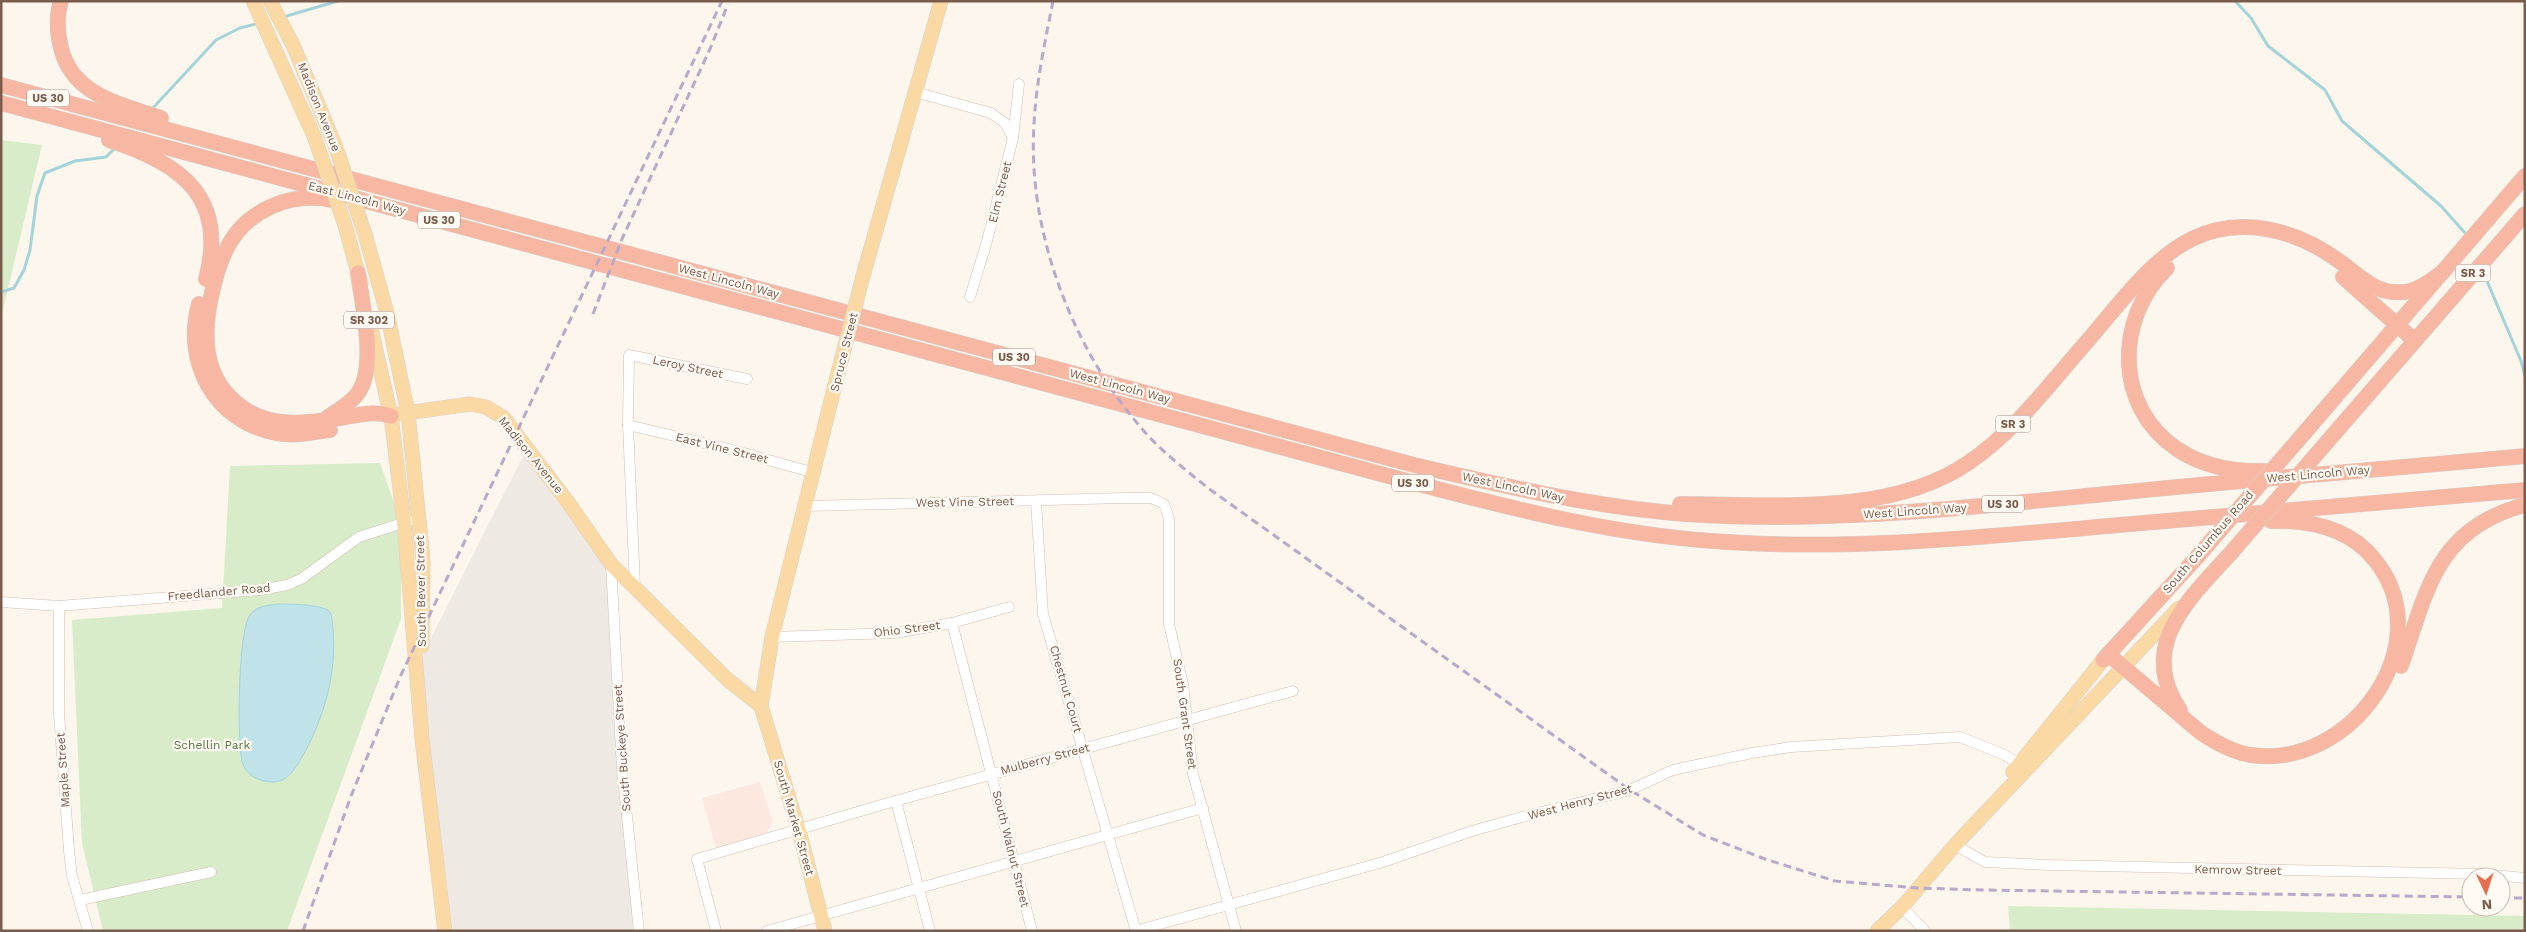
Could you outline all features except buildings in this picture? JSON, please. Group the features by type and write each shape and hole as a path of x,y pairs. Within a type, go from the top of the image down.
{"highway":[{"path":"61,1 57,25 66,62 81,84 101,105"},
{"name":"East Lincoln Way","path":"1,85 101,105 289,162 529,227"},
{"name":"East Lincoln Way","path":"1,103 79,127 166,146 713,294"},
{"path":"1,111 79,127 155,158 179,172 200,198 206,212 211,234 211,256 195,322 195,350 200,372 223,406 256,426 275,433 290,434 378,422 391,416"},
{"name":"South Columbus Road","path":"2106,657 2198,556 2525,176"},
{"path":"391,416 377,412 299,423 260,417 233,400 212,371 205,336 208,306 225,250 245,223 266,208 279,203 308,197 324,198 616,276 713,294"},
{"name":"South Columbus Road","path":"2184,603 2230,554 2417,336 2525,214"},
{"name":"West Lincoln Way","path":"529,227 1405,462 1554,496 1639,509 1730,516 1819,516 1968,507 2525,456"},
{"name":"SR 3","path":"1500,485 1608,499 1678,504 1809,504 1854,500 1903,492 1923,486 1966,464 2002,436 2147,273 2175,248 2193,238 2222,229 2238,227 2254,227 2287,233 2328,253 2366,283 2383,290 2410,291 2423,287 2444,271"},
{"path":"2417,336 2333,268 2303,249 2268,239 2232,238 2214,241 2186,253 2172,263 2150,286 2141,301 2131,328 2130,372 2140,406 2161,435 2176,448 2209,465 2255,471 2470,454 2508,458"},
{"path":"299,423 328,417 343,408 358,393 364,381 367,349 358,273"},
{"path":"2366,283 2401,322"},
{"name":"West Lincoln Way","path":"713,294 1422,485 1575,522 1682,538 1772,544 1844,545 1996,536 2525,490"},
{"path":"2106,657 2203,746 2233,761 2254,765 2278,765 2322,753 2365,724 2389,693 2401,666 2426,588 2448,552 2481,523 2496,515 2525,505"},
{"name":"SR 3","path":"1996,536 2039,540 2242,522 2293,521 2322,526 2345,534 2372,556 2386,576 2395,597 2399,617 2398,642 2389,672 2376,694 2347,726 2321,743 2306,749 2287,754 2251,755 2226,748 2186,720 2170,692 2165,657 2170,627 2184,603"},
{"path":"2121,670 2186,720"}],"main road":[{"name":"Madison Avenue","path":"252,1 314,136 345,226 358,273 391,416"},
{"name":"Madison Avenue","path":"270,1 293,45 335,145 365,234 387,314 408,413 470,404 480,405 504,418 570,505 611,564 728,680 761,706"},
{"name":"Spruce Street","path":"761,706 772,637 815,473 838,373 863,276 941,1"},
{"path":"391,416 408,413"},
{"name":"South Bever Street","path":"408,413 423,560 422,739"},
{"name":"South Bever Street","path":"391,416 404,522 422,739 444,931"},
{"name":"South Columbus Road","path":"2023,766 2121,670 2184,603"},
{"name":"South Columbus Road","path":"1877,931 1902,907 2023,766 2106,657"},
{"name":"South Market Street","path":"761,706 799,831 825,931"}],"street":[{"name":"Elm Street","path":"970,297 987,241 1013,138 1019,84"},
{"path":"915,92 992,113 1005,122 1013,138"},
{"name":"Leroy Street","path":"628,425 629,355 747,379"},
{"path":"628,425 635,587"},
{"name":"East Vine Street","path":"628,425 729,449 815,473"},
{"name":"West Vine Street","path":"806,506 1125,498"},
{"name":"South Grant Street","path":"1125,498 1151,498 1164,504 1169,518 1169,624 1183,684 1194,774 1236,931"},
{"name":"Chestnut Court","path":"1036,501 1043,614 1135,931"},
{"name":"Freedlander Road","path":"1,602 60,606 260,590 287,585 316,569 347,543 359,537 419,519"},
{"name":"South Buckeye Street","path":"611,564 622,769 639,931"},
{"name":"Maple Street","path":"60,606 59,713 69,851 72,876 88,931"},
{"name":"Ohio Street","path":"772,637 895,633 952,623 1009,607"},
{"name":"South Walnut Street","path":"952,623 1032,931"},
{"name":"Mulberry Street","path":"716,931 697,859 1083,748 1293,691"},
{"name":"West Henry Street","path":"1135,931 1383,862 1472,831 1630,790 1673,770 1752,753 1791,746 1960,736 2005,755 2023,766"},
{"path":"896,801 917,890 930,931"},
{"path":"767,931 1203,808"},
{"name":"Kemrow Street","path":"1955,845 1985,862 2483,874 2525,878"},
{"path":"80,900 211,872"},
{"path":"1902,907 1925,931"}],"shaded area":[{"path":"523,456 610,569 636,931 453,931 418,664"},
{"path":"760,782 773,822 766,834 716,848 702,798"}],"green space":[{"path":"1,140 42,145 1,318"},
{"name":"Schellin Park","path":"380,463 401,522 401,619 287,931 103,931 82,843 72,620 222,608 230,466"},
{"path":"2008,906 2461,915 2461,917 2525,916 2525,931 2010,931"}],"water":[{"path":"277,604 311,606 329,611 332,619 334,645 331,679 327,696 309,744 293,771 283,780 274,782 264,781 246,771 240,750 239,710 241,663 246,625 250,615 256,610"}],"waterway":[{"path":"283,17 338,1"},
{"path":"2235,1 2251,18 2268,46 2325,90 2342,121 2441,206 2466,234"},
{"path":"152,109 216,40 240,28 260,23"},
{"path":"1,292 14,288 24,270 30,250 37,196 45,173 75,161 106,157 115,148"},
{"path":"2487,281 2521,361 2525,376"}],"railway":[{"path":"303,931 351,796 401,675 722,1"},
{"path":"1053,1 1041,62 1035,109 1034,165 1038,206 1047,247 1060,288 1095,364 1118,398 1158,446 1208,488 1630,790 1703,835 1765,859 1835,881 1917,888 1983,890 2461,897"},
{"path":"593,314 622,239 710,49 728,4"},
{"path":"2511,898 2525,898"}]}
